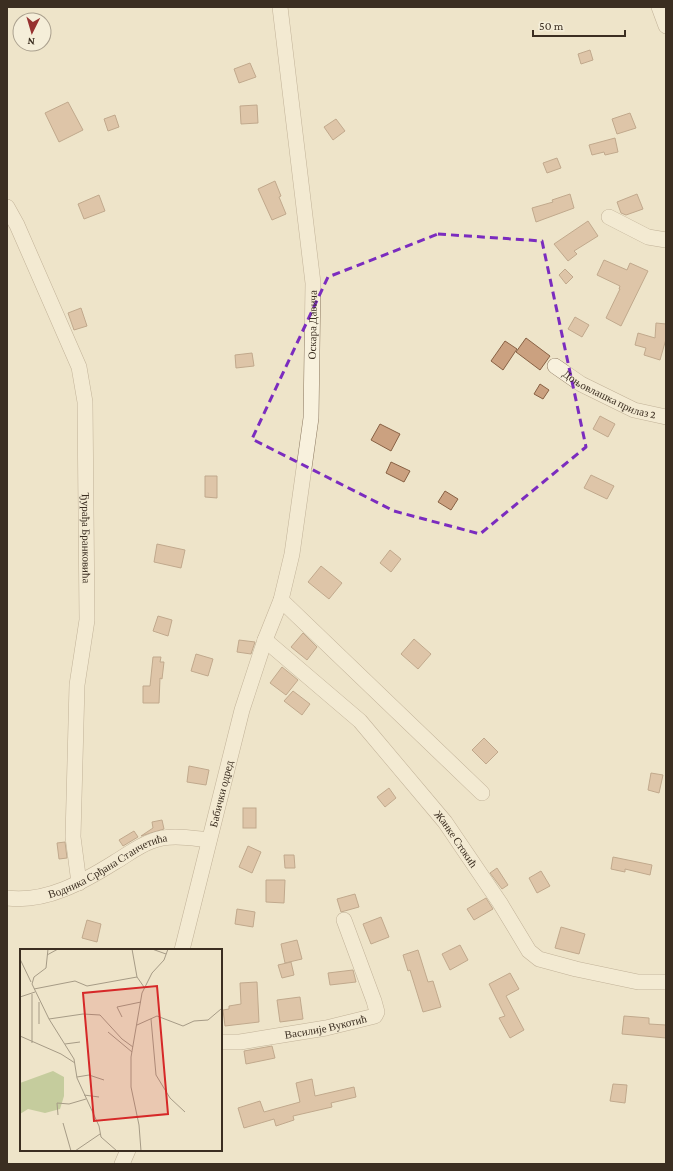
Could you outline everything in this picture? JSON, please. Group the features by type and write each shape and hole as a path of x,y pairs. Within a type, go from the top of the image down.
{"street":[{"name":"Оскара Давича","path":"265,640 281,600 292,554 311,418 313,283 280,7"},
{"path":"659,7 666,26"},
{"name":"Ђурађа Бранковића","path":"7,207 17,225 79,367 85,402 87,620 76,685 73,830 75,865 79,883"},
{"path":"609,217 648,237 666,240"},
{"name":"Доњовлашка прилаз 2","path":"555,366 581,384 634,410 666,417"},
{"path":"281,600 482,793"},
{"name":"Бабички одред","path":"182,949 242,710 265,640"},
{"name":"Жанке Стокић","path":"265,640 360,721 440,816 500,903 529,951 539,959 576,969 638,982 666,982"},
{"name":"Водника Срђана Станчетића","path":"7,898 33,898 79,883 152,841 173,837 209,840"},
{"name":"Василије Вукотић","path":"222,1042 240,1042 326,1028 375,1016 377,1012 374,1001 344,920"},
{"path":"122,1164 128,1151"}],"highlighted area":[{"path":"438,234 542,241 586,447 480,534 394,511 252,439 328,277"}],"building":[{"path":"590,50 593,60 581,64 578,54"},
{"path":"250,63 256,77 239,83 234,69"},
{"path":"68,102 83,130 59,142 45,113"},
{"path":"257,105 258,123 241,124 240,106"},
{"path":"630,113 636,128 617,134 612,119"},
{"path":"115,115 119,127 108,131 104,119"},
{"path":"336,119 345,131 333,140 324,127"},
{"path":"615,138 618,152 605,155 604,152 592,155 589,145"},
{"path":"557,158 561,168 547,173 543,163"},
{"path":"275,181 281,196 279,197 286,214 272,220 258,189"},
{"path":"570,194 574,208 536,222 532,208 553,202 552,200"},
{"path":"637,194 643,209 626,215 621,213 617,202"},
{"path":"99,195 105,211 84,219 78,204"},
{"path":"588,221 598,236 574,251 577,254 568,261 554,244"},
{"path":"604,260 627,270 630,263 648,271 621,326 606,318 620,289 620,286 597,275"},
{"path":"565,269 573,277 566,284 559,275"},
{"path":"81,308 87,326 74,330 68,313"},
{"path":"575,317 589,325 582,337 568,329"},
{"path":"656,323 666,324 666,339 660,360 644,355 646,348 635,345 638,333 655,338"},
{"path":"526,338 550,356 540,370 516,352"},
{"path":"505,341 517,349 503,370 491,361"},
{"path":"252,353 254,366 236,368 235,355"},
{"path":"540,384 549,390 543,399 534,394"},
{"path":"600,416 615,424 608,437 593,429"},
{"path":"380,424 400,434 391,451 371,440"},
{"path":"391,462 410,471 404,482 386,473"},
{"path":"591,475 614,486 607,499 584,488"},
{"path":"205,476 217,476 217,498 205,497"},
{"path":"445,491 458,499 451,510 438,502"},
{"path":"157,544 185,550 181,568 154,562"},
{"path":"390,550 401,559 391,572 380,563"},
{"path":"321,566 342,583 329,599 308,582"},
{"path":"158,616 172,620 168,636 153,631"},
{"path":"303,633 317,647 307,660 291,647"},
{"path":"414,639 431,654 418,669 401,654"},
{"path":"239,640 255,642 251,654 237,652"},
{"path":"196,654 213,659 208,676 191,671"},
{"path":"153,657 161,657 160,662 164,662 162,679 160,678 159,703 143,703 143,686 150,686"},
{"path":"282,667 298,680 286,695 270,683"},
{"path":"293,691 310,704 302,715 284,701"},
{"path":"484,738 498,752 486,764 472,750"},
{"path":"189,766 209,770 206,785 187,782"},
{"path":"651,773 663,775 659,793 648,790"},
{"path":"389,788 396,798 385,807 377,797"},
{"path":"243,808 256,808 256,828 243,828"},
{"path":"162,820 164,829 141,836 153,828 152,822"},
{"path":"134,831 138,837 123,846 119,840"},
{"path":"65,842 67,858 59,859 57,843"},
{"path":"248,846 261,852 252,873 239,867"},
{"path":"284,855 294,855 295,868 285,868"},
{"path":"613,857 652,865 650,875 625,869 625,872 611,869"},
{"path":"497,868 508,885 502,889 490,873"},
{"path":"541,871 550,886 537,893 529,878"},
{"path":"266,880 285,880 284,903 266,902"},
{"path":"355,894 359,907 341,912 337,899"},
{"path":"486,898 493,909 474,920 467,909"},
{"path":"237,909 255,912 253,927 235,924"},
{"path":"381,917 389,937 371,944 363,924"},
{"path":"87,920 101,924 97,942 82,938"},
{"path":"561,927 585,934 579,954 555,948"},
{"path":"297,940 302,959 285,963 281,944"},
{"path":"460,945 468,960 450,970 442,954"},
{"path":"418,950 428,982 433,981 441,1007 423,1012 410,970 408,971 403,955"},
{"path":"291,962 294,975 282,978 278,965"},
{"path":"353,970 356,982 330,985 328,973"},
{"path":"510,973 519,989 506,996 524,1030 510,1038 499,1018 505,1016 489,984"},
{"path":"257,982 259,1022 225,1026 223,1010 229,1009 229,1006 241,1004 240,983"},
{"path":"300,997 303,1019 280,1022 277,1000"},
{"path":"624,1016 649,1018 649,1024 666,1025 666,1038 622,1034"},
{"path":"272,1046 275,1058 246,1064 244,1051"},
{"path":"312,1079 315,1096 354,1087 356,1097 331,1103 332,1107 293,1116 294,1120 276,1126 274,1119 244,1128 238,1108 260,1101 264,1112 300,1102 296,1083"},
{"path":"613,1084 627,1085 625,1103 610,1101"}]}
